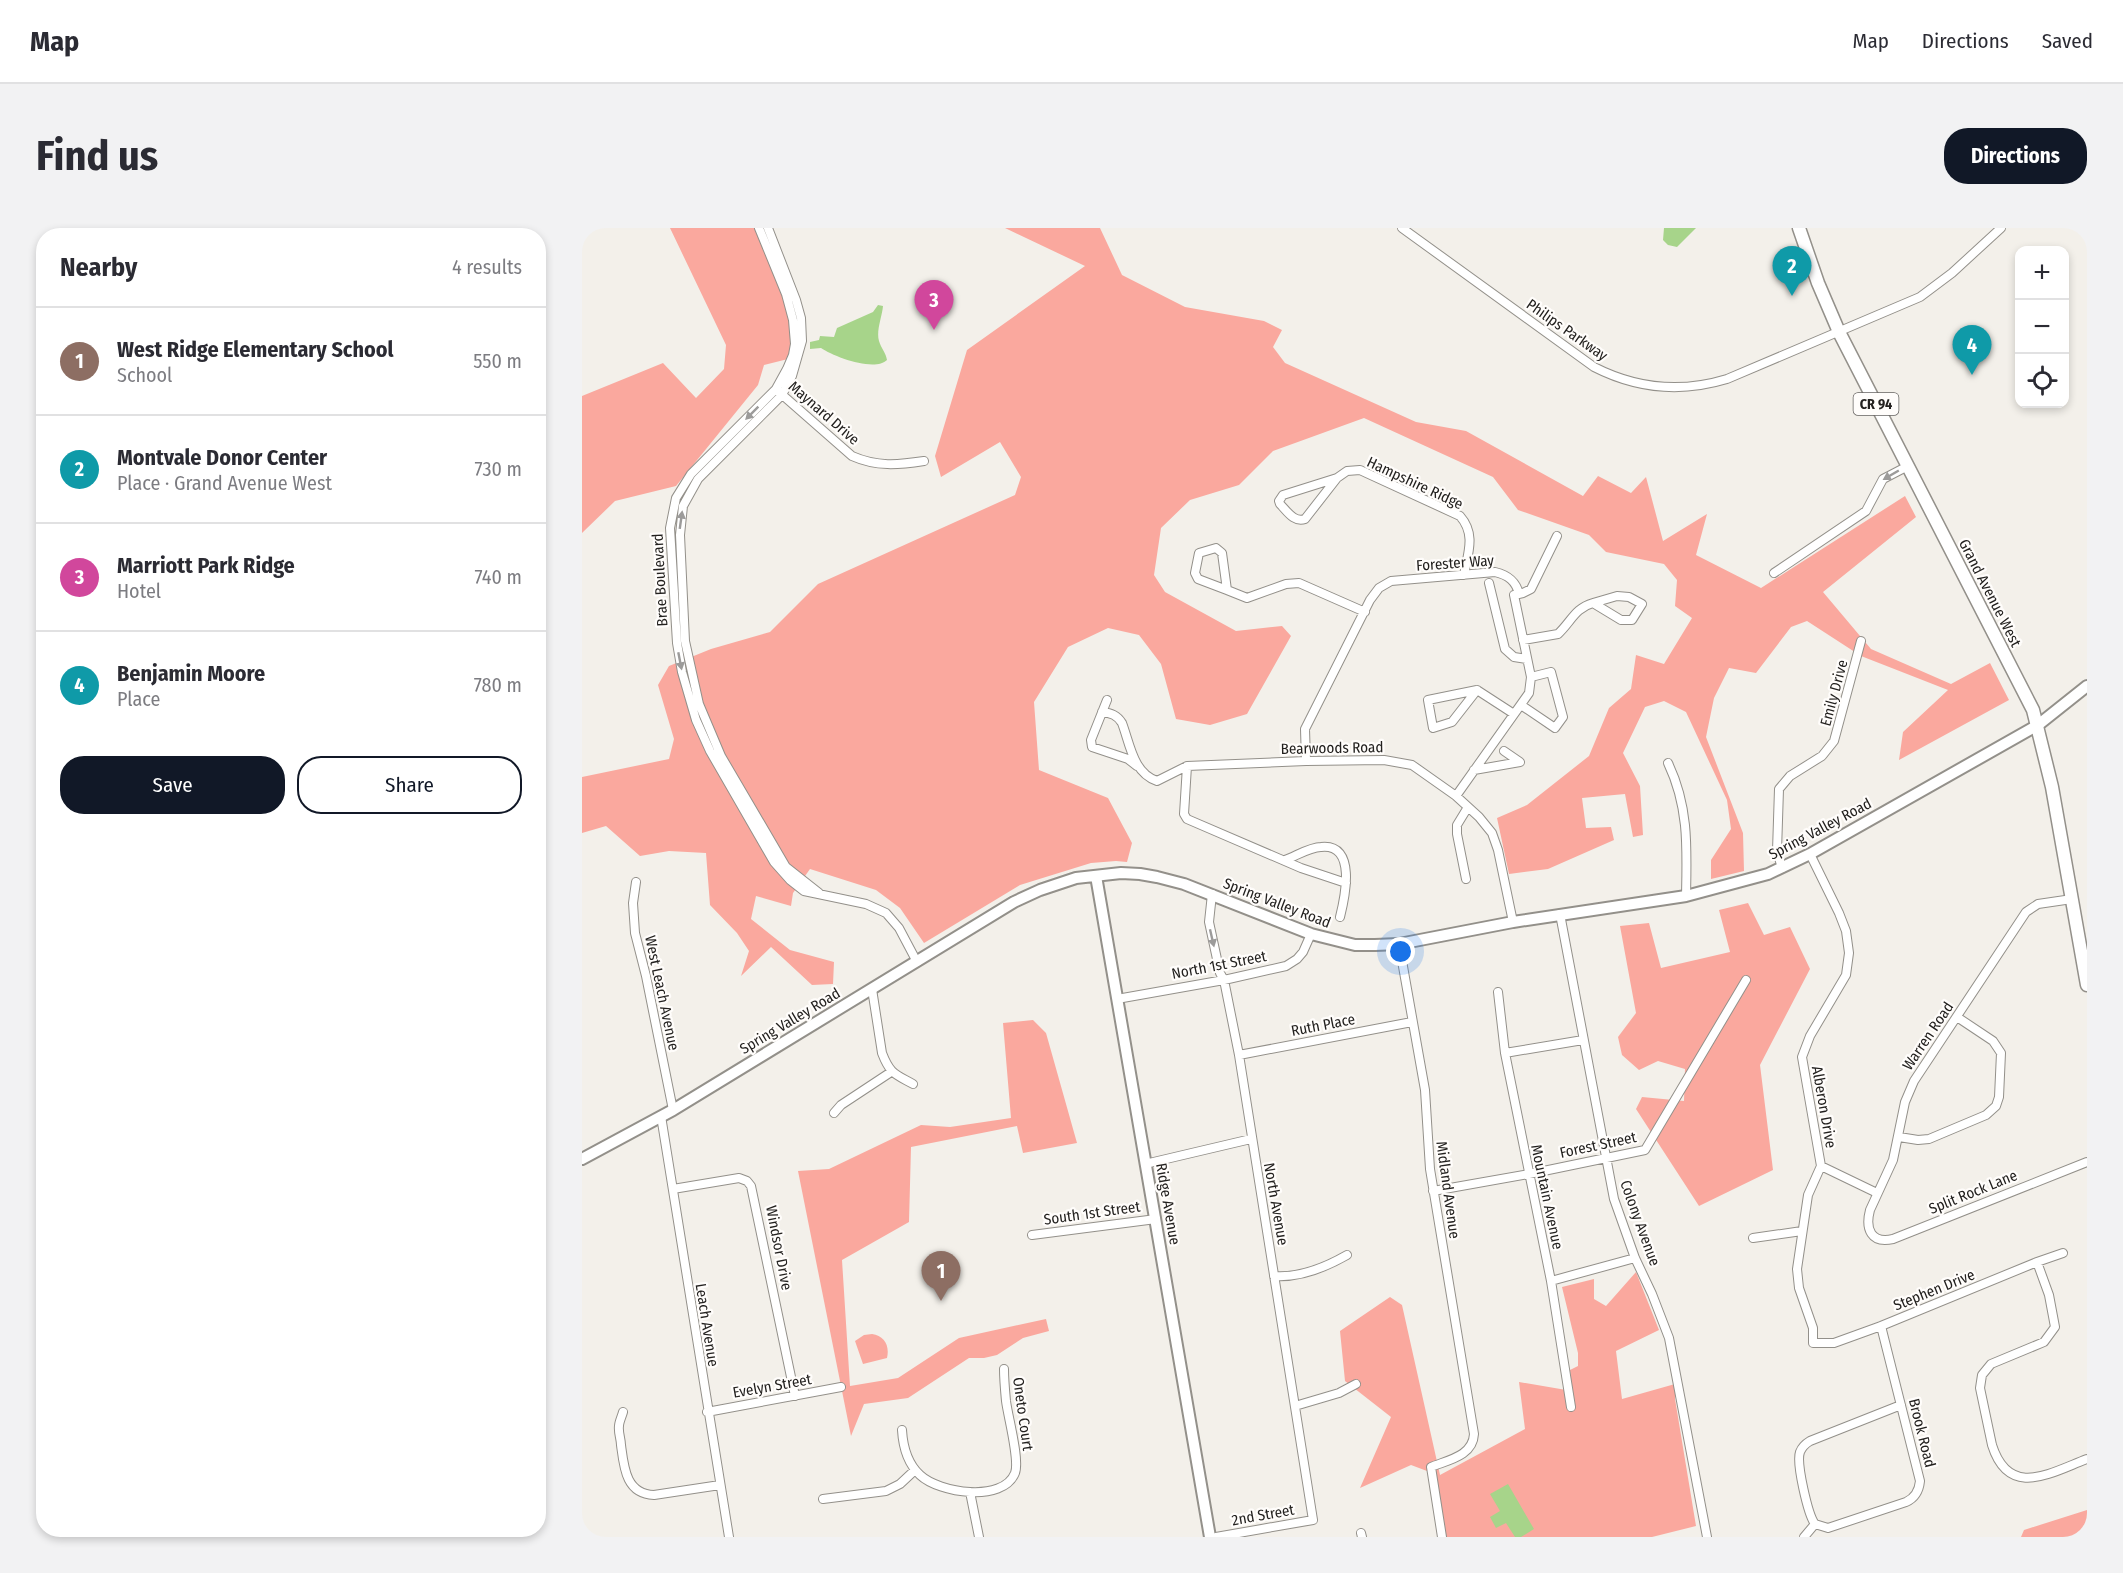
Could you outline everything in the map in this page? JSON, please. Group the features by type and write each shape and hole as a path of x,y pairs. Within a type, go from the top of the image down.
{"main road":[{"name":"Grand Avenue West","path":"1801,231 1818,283 1839,332 2026,696 2038,725 2052,787 2087,985"}],"street":[{"name":"Brae Boulevard","path":"759,228 786,284"},
{"name":"Brae Boulevard","path":"768,228 786,284 795,344 779,392 691,474 676,498 670,528 677,643 682,672 696,720 719,769 774,862 790,880 804,891 866,904 886,913 899,928 917,962"},
{"name":"Philips Parkway","path":"1402,228 1584,362 1605,373 1634,383 1672,388 1715,382 1764,365 1900,307 1929,291 2001,228"},
{"name":"Maynard Drive","path":"779,392 844,450 864,461 887,465 909,464 924,460"},
{"path":"1774,573 1866,511 1883,479 1908,466"},
{"name":"Hampshire Ridge","path":"1337,478 1283,495 1280,504 1294,519 1301,521 1337,478 1347,471 1360,470 1460,516 1465,522 1471,543 1464,575"},
{"path":"1456,796 1528,693 1531,677 1514,595 1531,589 1557,536"},
{"path":"1227,590 1222,553 1216,548 1199,553 1196,576 1227,590 1247,598 1286,584 1299,582 1365,612"},
{"name":"Forester Way","path":"1306,761 1305,729 1373,593 1391,581 1489,572 1502,573 1514,581 1519,594"},
{"path":"1489,583 1505,649 1514,657 1527,659"},
{"path":"1523,640 1558,634 1575,612 1593,603 1622,596 1642,604 1636,617 1628,621 1621,620 1593,603"},
{"name":"Emily Drive","path":"1782,868 1777,851 1779,789 1790,776 1822,756 1834,741 1861,641"},
{"path":"1521,705 1555,729 1563,717 1551,672 1531,677"},
{"name":"Spring Valley Road","path":"582,1159 673,1110 1023,898 1057,884 1121,873 1157,877 1212,894 1311,934 1354,945 1399,944 1560,914 1686,896 1753,879 1810,854 2038,725 2087,686"},
{"path":"1477,690 1452,722 1433,728 1428,700 1477,690 1514,714"},
{"name":"Bearwoods Road","path":"1107,700 1091,740 1092,747 1128,759 1145,775 1157,781 1187,766 1384,760 1412,765 1456,796 1492,832 1513,922"},
{"path":"1102,712 1114,714 1122,723 1137,766"},
{"path":"1474,770 1520,762 1504,751"},
{"path":"1668,763 1679,787 1685,819 1686,896"},
{"path":"1187,766 1185,814 1187,819 1308,871 1346,883"},
{"path":"1466,879 1457,825 1468,807"},
{"path":"1286,860 1321,846 1336,849 1343,859 1346,883 1340,917"},
{"name":"Alberon Drive","path":"1810,854 1839,913 1849,953 1846,975 1810,1036 1802,1057 1821,1166 1808,1195 1797,1269 1813,1328 1813,1343"},
{"name":"Ridge Avenue","path":"1096,876 1210,1537"},
{"name":"West Leach Avenue","path":"636,882 633,903 635,933 673,1110"},
{"name":"North Avenue","path":"1212,894 1209,922 1220,973 1224,980 1239,1055 1313,1520"},
{"name":"Warren Road","path":"1871,1232 1868,1219 1877,1193 1893,1160 1910,1088 2029,909 2038,904 2072,899"},
{"name":"Colony Avenue","path":"1560,914 1614,1199 1635,1258 1669,1338 1707,1537"},
{"name":"North 1st Street","path":"1117,999 1224,980 1286,966 1303,952 1311,934"},
{"name":"Midland Avenue","path":"1399,944 1425,1090 1427,1145 1433,1191 1474,1434 1469,1450 1464,1454 1431,1467 1442,1537"},
{"name":"Forest Street","path":"1433,1191 1645,1150 1746,980"},
{"path":"872,989 882,1053 891,1072 913,1084"},
{"name":"Mountain Avenue","path":"1498,992 1505,1053 1551,1281 1571,1407"},
{"path":"1899,1137 1918,1140 1934,1137 1986,1116 1996,1106 2002,1064 2000,1048 1957,1017"},
{"name":"Ruth Place","path":"1239,1055 1412,1022"},
{"path":"1505,1053 1583,1040"},
{"path":"834,1113 841,1105 891,1072"},
{"name":"Leach Avenue","path":"661,1116 729,1537"},
{"path":"1145,1164 1251,1139"},
{"name":"Split Rock Lane","path":"1871,1232 1880,1240 1893,1239 2087,1162"},
{"path":"1821,1166 1877,1193"},
{"name":"Windsor Drive","path":"673,1189 739,1178 747,1180 751,1186 795,1396"},
{"name":"South 1st Street","path":"1032,1235 1156,1218"},
{"path":"1753,1238 1802,1231"},
{"name":"Stephen Drive","path":"1813,1343 1834,1343 2063,1253"},
{"path":"1274,1276 1298,1274 1322,1268 1347,1255"},
{"path":"1551,1281 1635,1258"},
{"path":"2037,1262 2052,1306 2055,1327 2044,1342 1991,1364 1982,1375 1980,1388 1994,1453 2004,1467 2023,1478 2037,1478 2087,1459"},
{"name":"Brook Road","path":"1815,1524 1828,1528 1906,1502 1914,1497 1919,1487 1920,1480 1881,1326"},
{"name":"Oneto Court","path":"970,1492 1005,1485 1016,1470 1004,1369"},
{"path":"1295,1406 1339,1393 1356,1384"},
{"name":"Evelyn Street","path":"707,1412 841,1387"},
{"path":"1804,1537 1815,1524 1809,1514 1798,1460 1801,1449 1810,1441 1901,1405"},
{"path":"623,1412 619,1426 624,1470 628,1479 640,1492 654,1495 720,1485"},
{"path":"902,1430 905,1452 915,1470 928,1482 936,1486 970,1492 979,1537"},
{"path":"823,1499 886,1491 900,1484 915,1470"},
{"name":"2nd Street","path":"1216,1537 1313,1520"}],"shaded area":[{"path":"670,228 765,228 764,235 796,326 796,357 764,365 758,385 676,486 615,501 582,533 582,396 663,363 696,398 724,369 726,345"},
{"path":"1005,228 1100,228 1122,275 1185,307 1264,321 1282,330 1273,347 1285,363 1416,422 1466,431 1583,496 1598,476 1631,493 1646,477 1663,541 1707,514 1696,555 1761,588 1905,496 1916,517 1823,592 1871,649 1951,684 1990,663 2009,700 1899,760 1903,732 1948,690 1861,656 1807,621 1791,627 1756,673 1729,668 1714,698 1706,737 1743,833 1744,871 1711,879 1711,860 1731,829 1727,800 1686,712 1664,701 1645,707 1623,753 1640,786 1643,835 1633,837 1625,794 1582,798 1586,828 1611,827 1614,840 1548,869 1509,874 1497,818 1527,805 1589,756 1609,708 1631,689 1636,655 1664,664 1692,618 1675,606 1677,580 1664,564 1606,552 1589,535 1518,510 1493,477 1364,418 1273,451 1239,485 1190,500 1161,528 1154,575 1165,592 1236,631 1282,626 1291,636 1247,714 1210,725 1176,719 1161,664 1139,635 1108,628 1068,647 1034,702 1039,770 1108,798 1132,843 1127,862 1091,863 1020,885 924,943 900,908 876,890 810,869 793,893 791,906 756,896 751,919 790,950 834,962 833,984 812,985 771,947 741,976 749,951 737,933 710,905 706,853 669,851 640,856 606,826 582,833 582,777 669,759 674,739 658,685 669,666 711,649 770,632 818,584 1015,495 1021,477 1000,442 941,477 935,456 967,350 1085,266"},
{"path":"1664,228 1696,228 1677,247 1668,245 1663,240"},
{"path":"878,305 883,306 878,337 887,360 881,363 864,364 844,359 821,348 810,349 810,342 819,340 820,336 834,337 837,328 873,312"},
{"path":"1748,903 1764,935 1790,927 1810,969 1760,1065 1773,1170 1699,1206 1636,1109 1642,1097 1684,1101 1685,1069 1658,1061 1639,1070 1622,1055 1618,1037 1636,1013 1620,926 1649,923 1661,968 1730,952 1719,910"},
{"path":"1033,1020 1046,1033 1077,1143 1023,1153 1017,1126 911,1147 909,1222 842,1260 850,1386 898,1378 959,1338 1046,1319 1049,1331 1023,1338 997,1355 969,1358 908,1398 864,1404 851,1436 798,1171 829,1169 921,1125 950,1127 1011,1118 1003,1023"},
{"path":"1636,1272 1659,1330 1616,1351 1622,1399 1675,1384 1675,1399 1696,1526 1652,1537 1446,1537 1435,1474 1411,1465 1360,1488 1391,1417 1345,1381 1340,1331 1390,1297 1402,1305 1440,1475 1525,1429 1519,1382 1572,1391 1570,1370 1578,1366 1578,1353 1562,1287 1594,1279 1594,1299 1606,1306"},
{"path":"872,1334 885,1342 888,1349 887,1358 863,1364 855,1341 864,1335"},
{"path":"1508,1484 1534,1529 1521,1537 1515,1537 1506,1523 1496,1528 1490,1517 1500,1511 1490,1494"},
{"path":"2087,1510 2087,1537 2021,1537 2024,1530"}],"place":[{"name":"Montvale Donor Center","path":"1792,296"},
{"name":"Marriott Park Ridge","path":"934,330"},
{"name":"Benjamin Moore","path":"1972,375"},
{"name":"West Ridge Elementary School","path":"941,1301"}]}
